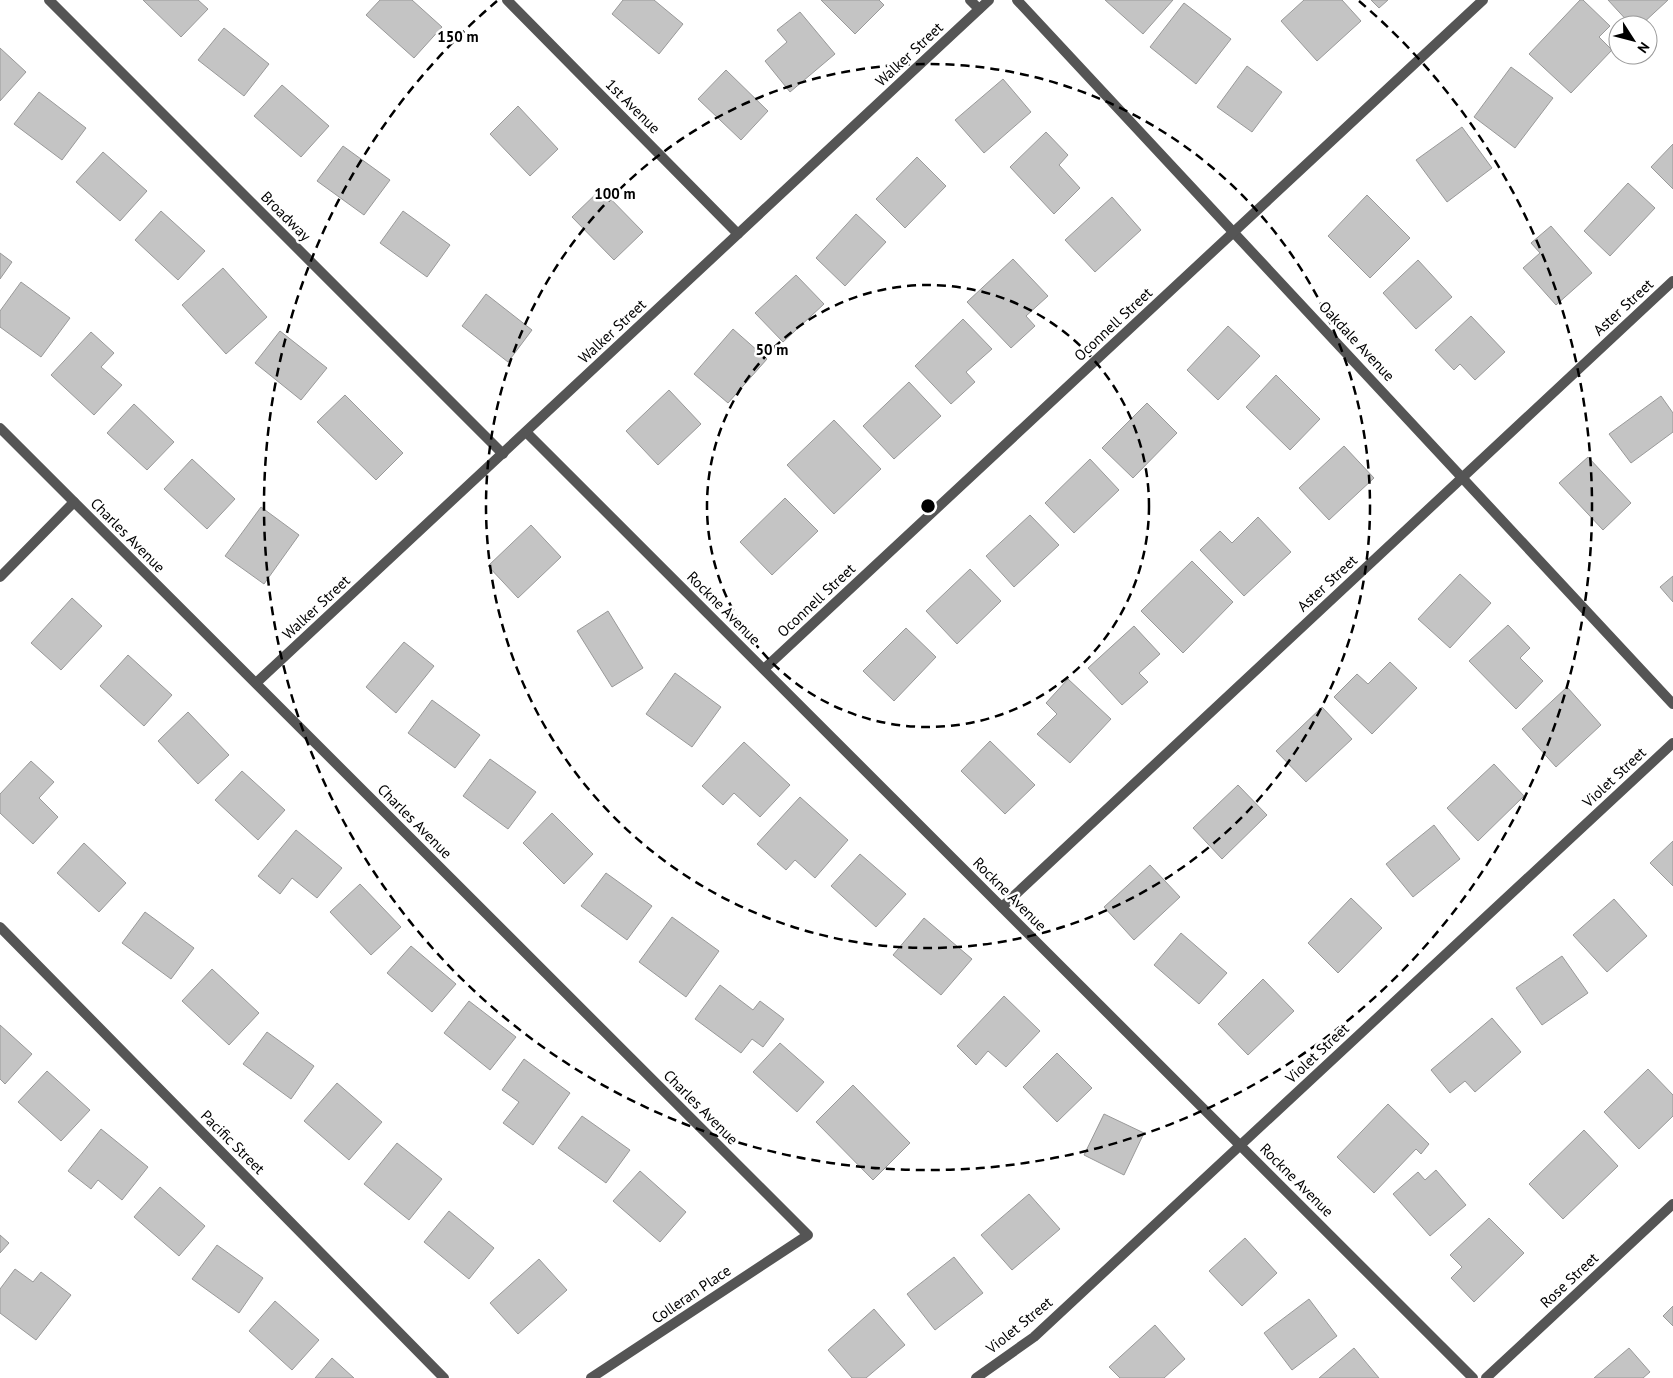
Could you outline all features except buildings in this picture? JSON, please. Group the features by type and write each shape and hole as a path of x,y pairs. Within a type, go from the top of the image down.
{"street":[{"name":"Broadway","path":"49,0 503,454"},
{"name":"1st Avenue","path":"507,0 738,234"},
{"path":"970,0 979,9"},
{"name":"Walker Street","path":"256,683 989,0"},
{"name":"Oakdale Avenue","path":"1017,0 1673,704"},
{"name":"Oconnell Street","path":"764,669 1483,0"},
{"name":"Aster Street","path":"1002,907 1673,281"},
{"name":"Charles Avenue","path":"0,428 808,1235"},
{"name":"Rockne Avenue","path":"526,432 1473,1378"},
{"path":"0,577 74,502"},
{"name":"Violet Street","path":"976,1378 1034,1337 1673,743"},
{"name":"Pacific Street","path":"0,926 444,1378"},
{"name":"Rose Street","path":"1486,1378 1673,1204"},
{"name":"Colleran Place","path":"591,1378 808,1235"}]}
